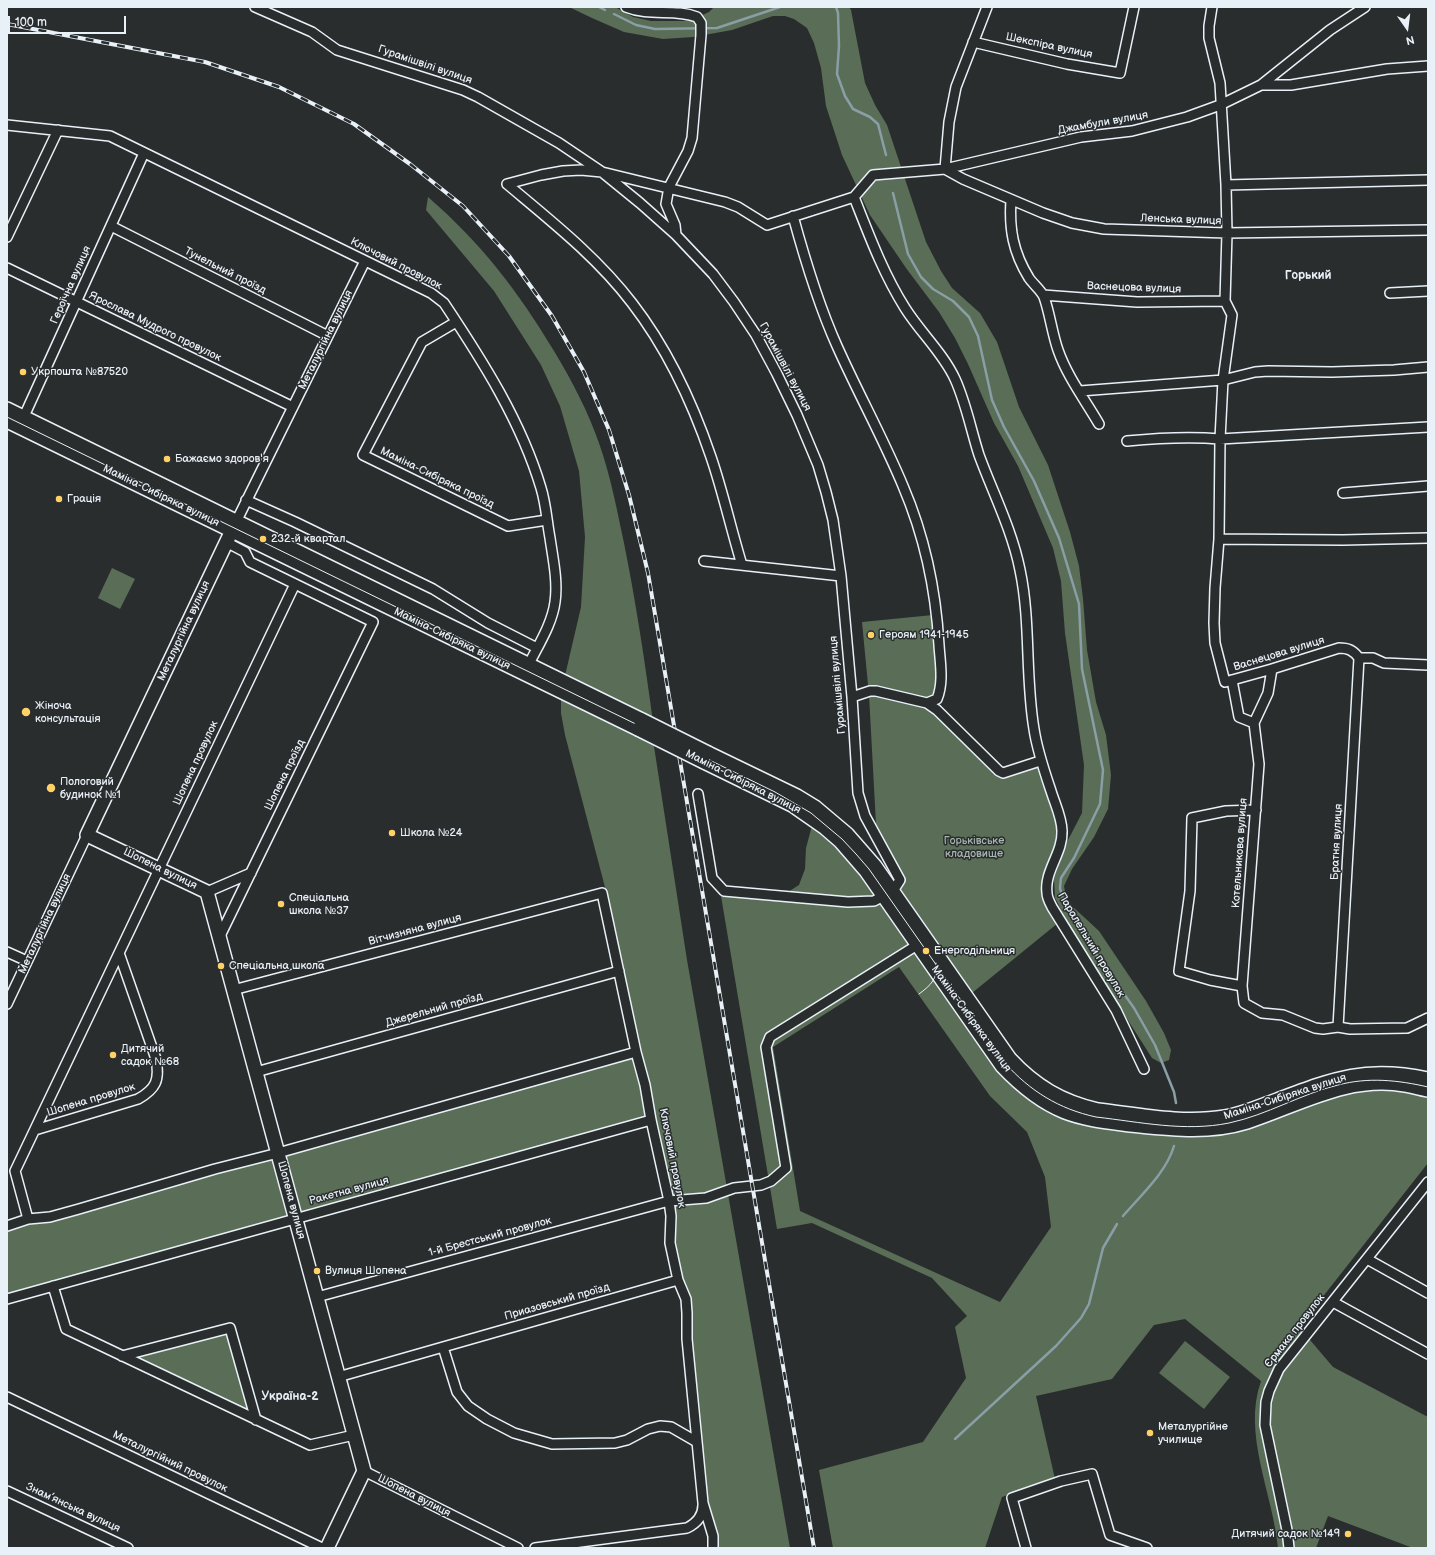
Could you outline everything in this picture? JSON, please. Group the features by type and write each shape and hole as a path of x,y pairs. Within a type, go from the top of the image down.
{"main road":[{"name":"Маміна-Сибіряка вулиця","path":"7,409 21,422 231,532 527,669 706,757 809,816 825,828 854,856 888,894 1010,1059 1031,1080 1049,1092 1083,1107 1098,1110 1171,1119 1208,1119 1245,1112 1315,1085 1357,1074 1406,1074 1428,1080"},
{"name":"Маміна-Сибіряка вулиця","path":"7,421 21,422"},
{"name":"Металургійна вулиця","path":"87,835 231,532"},
{"name":"Шопена вулиця","path":"87,835 207,892 364,1471"},
{"name":"Маміна-Сибіряка вулиця","path":"922,942 1002,1066 1012,1077 1031,1092 1051,1105 1080,1117 1171,1129 1209,1129 1247,1122 1325,1093 1358,1084 1404,1084 1428,1090"},
{"path":"327,1548 364,1471"}],"street":[{"name":"Гурамішвілі вулиця","path":"255,7 312,32 337,50 437,81 478,96 559,143 602,172 676,235 713,274 734,302 756,335 778,374 797,414 818,465 833,520 841,576 852,697 858,793 860,805 865,816 900,880 888,894"},
{"path":"626,7 645,13 690,10"},
{"path":"945,169 949,122 956,87 987,7"},
{"name":"Шекспіра вулиця","path":"973,42 1067,64 1120,73 1134,7"},
{"name":"Васнецова вулиця","path":"1212,7 1209,38 1220,83 1220,106 1226,185 1227,233 1225,301 1232,315 1223,380 1220,439 1220,539 1215,588 1215,642 1225,682 1339,648 1347,648 1354,652 1359,658"},
{"name":"Джамбули вулиця","path":"854,197 873,175 945,169 1080,137 1132,131 1187,117 1220,106 1261,85 1330,30 1366,7"},
{"name":"Гурамішвілі вулиця","path":"676,235 675,225 666,204 668,187 688,151 692,138 701,35 700,23 697,17 690,10"},
{"name":"Джамбули вулиця","path":"1261,85 1291,85 1387,69 1428,66"},
{"name":"Ключовий провулок","path":"7,124 110,136 431,293 444,303 496,387 519,430 541,488 556,584 555,602 550,621 527,669"},
{"path":"7,237 58,130"},
{"name":"Героїчна вулиця","path":"21,422 144,153"},
{"name":"Ленська вулиця","path":"945,169 963,179 1043,213 1072,223 1104,229 1227,233 1428,230"},
{"path":"602,172 581,170 563,171 507,184 581,248 607,274 632,302 659,341 703,435 742,565"},
{"name":"Гурамішвілі вулиця","path":"602,172 725,202 738,207 767,225 854,197"},
{"path":"1226,185 1428,180"},
{"path":"852,697 870,691 876,691 927,703 937,710 999,771 1003,773 1040,761 1029,696 1025,599 1020,569 1012,543 980,456 955,379 947,365 913,320 891,285 880,262 854,197"},
{"path":"1011,200 1010,221 1013,241 1017,254 1030,279 1043,295 1058,351 1099,424"},
{"path":"793,216 807,266 836,345 903,486 918,527 933,594 940,669 941,690 937,699 927,703"},
{"name":"Тунельний проїзд","path":"111,226 328,336"},
{"name":"Металургійна вулиця","path":"231,532 365,261"},
{"name":"Ярослава Мудрого провулок","path":"7,268 293,407"},
{"path":"1390,293 1428,291"},
{"name":"Васнецова вулиця","path":"1043,295 1137,302 1225,301"},
{"name":"Маміна-Сибіряка проїзд","path":"456,322 422,342 363,455 508,526 547,520"},
{"path":"1080,391 1223,380 1255,372 1268,371 1332,372 1394,370 1428,367"},
{"path":"1127,441 1176,437 1220,439 1428,427"},
{"path":"1343,493 1428,486"},
{"path":"246,500 433,589 488,623 537,648"},
{"path":"231,532 250,562 295,584"},
{"path":"1220,539 1342,540 1428,538"},
{"path":"704,561 841,576"},
{"name":"Шопена проїзд","path":"219,938 373,622 295,584"},
{"name":"Шопена провулок","path":"28,1220 15,1171 295,584"},
{"path":"1359,658 1373,658 1384,663 1428,665"},
{"name":"Братня вулиця","path":"1338,1027 1359,658"},
{"path":"1232,680 1238,717 1254,723 1268,693 1272,669"},
{"name":"Котельникова вулиця","path":"1254,723 1259,764 1242,986 1244,1003 1262,1013 1283,1015 1315,1028 1323,1029 1338,1027"},
{"name":"Паралельний провулок","path":"1040,761 1062,830 1062,841 1047,882 1047,894 1052,907 1116,1010 1144,1069"},
{"path":"698,794 712,878 724,891 848,902 874,901 888,894"},
{"path":"1242,986 1210,980 1179,971 1190,891 1192,818 1226,811 1256,810"},
{"name":"Металургійна вулиця","path":"7,1004 87,835"},
{"path":"207,892 251,873"},
{"name":"Ключовий провулок","path":"602,893 620,970 636,1052 645,1085 651,1120 669,1201 671,1216 670,1243 678,1280 686,1300 688,1313 687,1339 703,1503 713,1536 713,1548"},
{"name":"Вітчизняна вулиця","path":"233,990 602,893"},
{"name":"1-й Брестський провулок","path":"317,1297 669,1201 706,1198 734,1188 761,1185 771,1181 786,1168 766,1047 770,1037 922,942"},
{"path":"7,952 27,961"},
{"name":"Шопена провулок","path":"35,1130 138,1099 149,1093 156,1083 159,1071 156,1059 119,953"},
{"name":"Джерельний проїзд","path":"256,1072 620,970"},
{"path":"1338,1027 1350,1029 1407,1028 1428,1018"},
{"path":"7,1226 79,1209 215,1169 278,1153 636,1052"},
{"name":"Ракетна вулиця","path":"7,1299 651,1120"},
{"name":"Єрмака провулок","path":"1289,1548 1287,1530 1266,1437 1266,1402 1269,1391 1279,1369 1427,1185"},
{"path":"1366,1259 1428,1293"},
{"name":"Приазовський проїзд","path":"338,1376 678,1280"},
{"path":"53,1286 66,1330 310,1445 354,1435"},
{"path":"1333,1302 1428,1354"},
{"path":"122,1356 230,1328 256,1420"},
{"path":"443,1347 457,1392 468,1406 487,1419 514,1433 552,1444 615,1443 627,1440 648,1429 660,1426 671,1427 697,1442"},
{"name":"Металургійний провулок","path":"7,1397 322,1548"},
{"name":"Шопена вулиця","path":"364,1471 518,1548"},
{"path":"1026,1548 1012,1498 1062,1481 1092,1474 1110,1535 1147,1548"},
{"name":"Знам’янська вулиця","path":"7,1491 128,1548"},
{"path":"535,1548 687,1528 700,1518 703,1511 703,1503"}],"green space":[{"path":"569,7 615,7 633,17 651,21 690,21 709,12 714,7 849,7 851,10 865,83 875,105 887,125 926,242 941,271 952,288 980,313 997,342 1019,407 1048,465 1070,532 1079,566 1087,650 1096,702 1106,735 1111,775 1108,809 1094,837 1072,869 1064,886 1066,897 1072,906 1099,931 1146,1001 1164,1033 1171,1050 1169,1060 1161,1063 1152,1058 1080,945 1055,898 1054,878 1067,842 1082,813 1084,765 1065,633 1061,581 1053,548 1018,466 994,423 955,338 939,312 906,268 870,215 842,155 826,106 821,68 814,43 807,28 794,19 785,16 773,16 732,30 693,37 663,39 624,32"},
{"path":"428,197 482,250 527,308 561,362 591,421 614,494 640,632 653,722 564,680 581,607 585,537 579,471 560,406 541,365 494,291 426,210"},
{"path":"112,568 135,579 120,609 98,598"},
{"name":"Горьківське кладовище","path":"933,615 938,669 935,712 997,773 1038,765 1058,820 1059,840 1044,881 1058,923 972,993 897,886 900,871 876,824 869,695 862,622"},
{"path":"561,695 653,740 687,960 790,1548 716,1548 706,1503 681,1279 653,1116 7,1295 7,1228 640,1054 606,891 565,735 561,713"},
{"path":"813,822 838,843 1010,1079 1170,1132 1359,1087 1428,1094 1428,1163 1299,1327 1333,1367 1428,1417 1428,1548 1413,1548 1328,1516 1316,1548 1278,1548 1257,1443 1255,1422 1256,1401 1261,1381 1185,1319 1154,1325 1112,1379 1036,1396 1055,1479 1002,1497 985,1548 833,1548 819,1470 923,1442 966,1378 955,1327 967,1316 932,1278 812,1223 777,1229 720,890 738,887 788,892 799,885 805,869 806,848","holes":["899,967 990,1096 1027,1132 1045,1177 1051,1227 1000,1302 800,1211 773,1047"]},
{"path":"227,1333 249,1412 134,1357"},
{"path":"1185,1341 1230,1377 1204,1409 1159,1373"}],"waterway":[{"path":"599,7 605,10"},
{"path":"614,14 636,25 655,29 717,28 780,7"},
{"path":"836,7 838,13 839,46 837,74 845,96 853,109 870,117 878,124 886,155"},
{"path":"893,193 908,254 921,277 933,289 953,301 969,317 978,336 992,400 1004,427 1034,481 1059,538 1079,604 1082,669 1103,770 1100,804 1074,858 1061,878 1060,888 1064,903 1083,926 1095,953 1134,1008 1155,1045 1174,1092 1176,1103"},
{"path":"1123,1216 1159,1174 1174,1146"},
{"path":"955,1439 1056,1346 1081,1318 1089,1304 1103,1248 1117,1224"}],"tram line":[{"path":"7,417 775,792 811,813 842,839 869,869 1005,1063 1035,1090 1058,1104 1082,1114 1096,1117 1162,1125 1196,1127 1229,1123 1257,1115 1324,1089 1360,1081 1383,1080 1428,1087"},
{"path":"919,994 933,981 936,973 936,963"}],"railway":[{"path":"7,24 205,62 279,87 354,124 410,164 463,206 509,256 552,316 584,372 609,430 629,495 648,573 814,1548"}],"place":[{"name":"Укрпошта №87520","path":"23,372"},
{"name":"Бажаємо здоров'я","path":"167,459"},
{"name":"Грація","path":"59,499"},
{"name":"232-й квартал","path":"263,539"},
{"name":"Героям 1941-1945","path":"871,635"},
{"name":"Жіноча консультація","path":"26,712"},
{"name":"Пологовий будинок №1","path":"51,788"},
{"name":"Школа №24","path":"392,833"},
{"name":"Спеціальна школа №37","path":"281,904"},
{"name":"Енергодільниця","path":"926,951"},
{"name":"Спеціальна школа","path":"221,966"},
{"name":"Дитячий садок №68","path":"113,1055"},
{"name":"Вулиця Шопена","path":"317,1271"},
{"name":"Металургійне училище","path":"1150,1433"},
{"name":"Дитячий садок №149","path":"1348,1534"}],"district":[{"name":"Горький","path":"1308,276"},
{"name":"Україна-2","path":"290,1397"}]}
